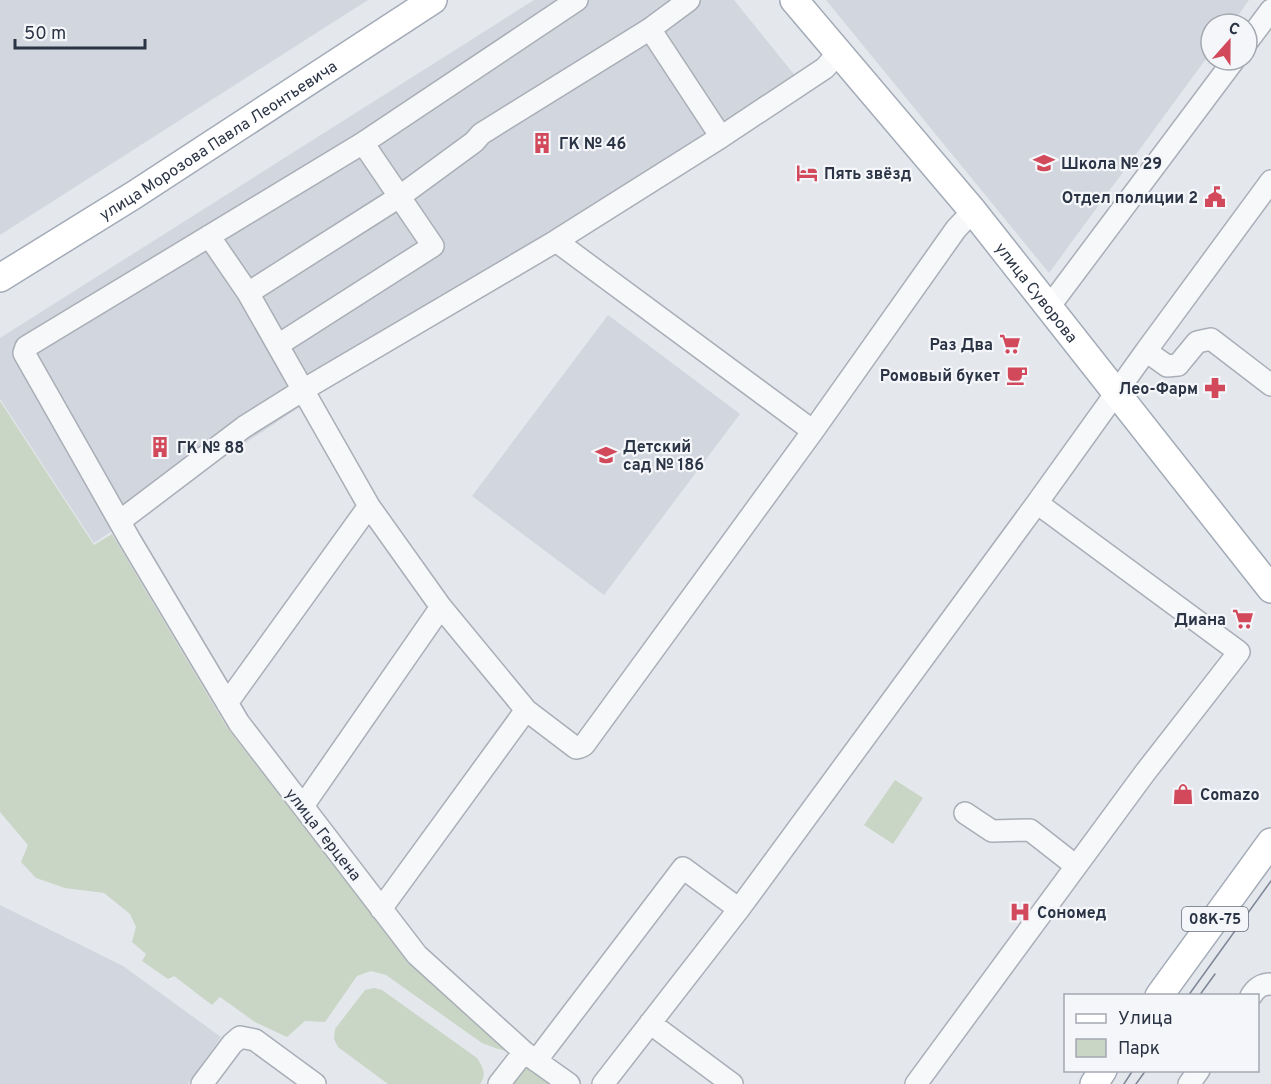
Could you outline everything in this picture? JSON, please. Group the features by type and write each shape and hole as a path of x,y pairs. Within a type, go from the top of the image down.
{"main road":[{"name":"улица Морозова Павла Леонтьевича","path":"0,278 134,195 433,0"},
{"name":"улица Суворова","path":"794,0 973,211 1271,589"},
{"name":"08К-75","path":"1160,994 1271,842"}],"street":[{"path":"577,0 363,142 209,236 248,292 369,506 441,608 526,710 576,748 584,745 813,431 956,229 973,211"},
{"path":"248,292 399,197 482,134 650,28 689,0"},
{"path":"1259,26 1271,10"},
{"path":"650,28 721,137"},
{"path":"125,530 244,427 556,241 825,68 838,53"},
{"path":"1049,307 1224,72"},
{"path":"278,345 433,246 363,142"},
{"path":"603,1084 739,909 1271,181"},
{"name":"улица Герцена","path":"209,236 26,347 24,356 239,723 417,955 530,1057 569,1084"},
{"path":"556,241 813,431"},
{"path":"1146,351 1167,366 1178,365 1197,342 1211,339 1271,385"},
{"path":"916,1084 1155,759 1239,652 1037,503"},
{"path":"226,703 369,506"},
{"path":"303,806 441,608"},
{"path":"381,909 526,710"},
{"path":"965,813 992,831 1030,830 1076,866"},
{"path":"499,1084 530,1057 683,868 739,909"},
{"path":"1252,994 1256,988 1271,984"},
{"path":"650,1023 732,1084"},
{"path":"202,1084 232,1044 240,1038 255,1040 315,1084"}],"shaded area":[{"path":"0,0 368,0 0,235"},
{"path":"534,0 734,0 797,78 94,543 0,399 0,338"},
{"name":"Школа № 29","path":"826,0 1249,0 1240,12 1199,12 1199,68 1049,273"},
{"name":"Детский сад № 186","path":"608,315 740,414 604,595 472,496"},
{"path":"0,905 123,966 221,1037 188,1084 0,1084"}],"green space":[{"path":"0,401 94,545 112,534 226,726 385,932 409,962 516,1053 482,1043 386,975 371,971 357,976 325,1022 305,1021 287,1037 255,1022 220,997 212,1005 174,976 168,979 142,961 146,954 132,942 136,927 130,914 104,893 65,888 36,878 21,862 28,845 0,812"},
{"path":"895,780 923,798 893,844 864,825"},
{"path":"374,988 382,990 477,1058 483,1071 480,1084 388,1084 338,1047 334,1039 335,1029 365,990"},
{"path":"521,1064 549,1084 507,1084"}],"tram line":[{"path":"1189,994 1271,881"},
{"path":"1200,994 1215,974"},
{"path":"1124,1084 1132,1072"},
{"path":"1136,1084 1145,1072"}],"place":[{"name":"ГК № 46","path":"542,143"},
{"name":"Школа № 29","path":"1044,163"},
{"name":"Пять звёзд","path":"807,173"},
{"name":"Отдел полиции 2","path":"1215,197"},
{"name":"Раз Два","path":"1010,344"},
{"name":"Ромовый букет","path":"1017,375"},
{"name":"Лео-Фарм","path":"1215,388"},
{"name":"ГК № 88","path":"160,447"},
{"name":"Детский сад № 186","path":"606,455"},
{"name":"Диана","path":"1243,619"},
{"name":"Comazo","path":"1183,794"},
{"name":"Сономед","path":"1020,912"}]}
